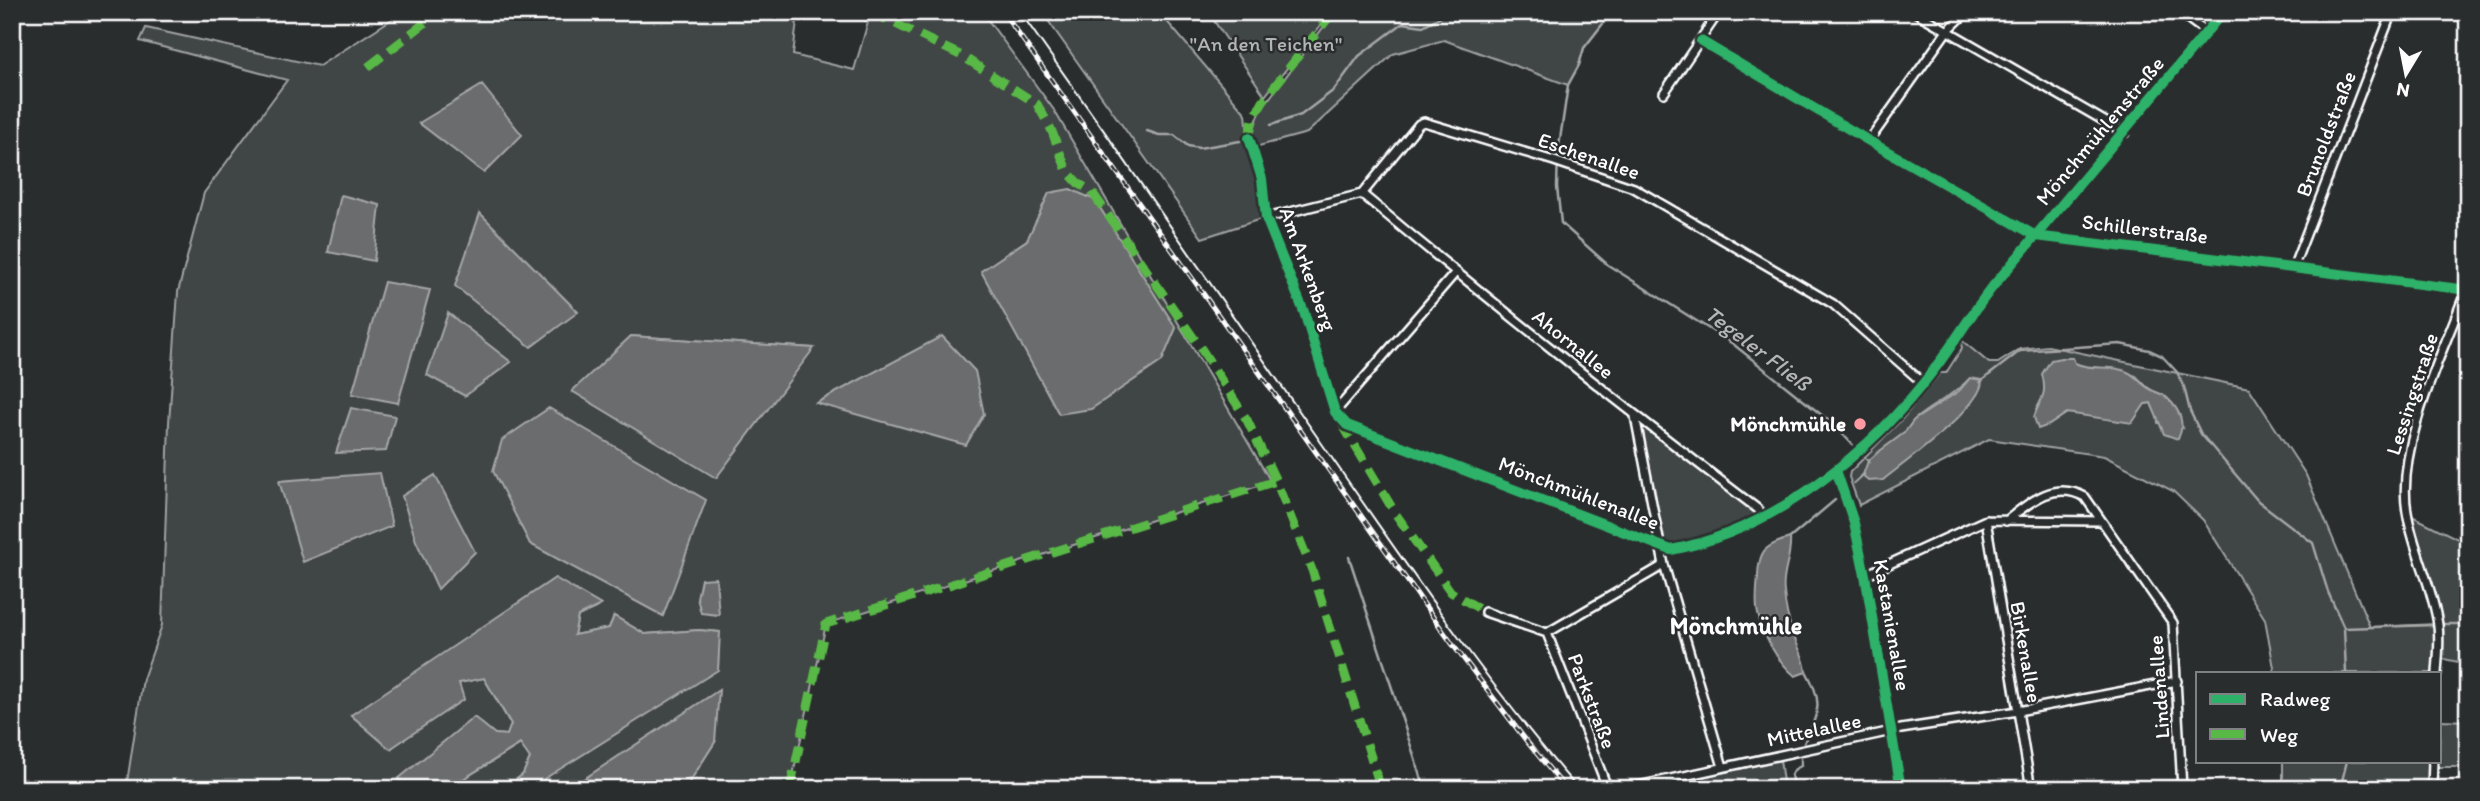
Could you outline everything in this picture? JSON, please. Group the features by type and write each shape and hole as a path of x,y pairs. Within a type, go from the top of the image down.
{"street":[{"path":"1664,93 1719,12"},
{"path":"1915,12 2125,133"},
{"path":"1869,141 1947,31 1967,12"},
{"path":"2179,12 2206,33"},
{"name":"Mönchmühlenstraße","path":"1978,305 2125,133 2222,12"},
{"name":"Brunoldstraße","path":"2293,268 2392,12"},
{"name":"Schillerstraße","path":"1701,41 2036,236 2468,292"},
{"name":"Eschenallee","path":"1362,194 1419,124 1424,122 1564,164 1634,188 1833,304 1923,383"},
{"name":"Am Arkenberg","path":"1249,138 1262,178 1266,218 1304,312 1335,412"},
{"path":"1266,218 1362,194"},
{"name":"Ahornallee","path":"1362,194 1635,415 1759,510 1764,518"},
{"path":"1335,412 1456,272"},
{"name":"Lessingstraße","path":"2437,672 2438,626 2407,513 2404,479 2408,453 2431,380 2463,298 2468,292"},
{"name":"Mönchmühlenallee","path":"1335,412 1347,425 1671,550 1693,546 1764,518 1836,470 1864,446 1923,383 1978,305"},
{"path":"1635,415 1664,565 1723,767"},
{"name":"Kastanienallee","path":"1836,470 1854,523 1901,789"},
{"name":"Lindenallee","path":"2006,521 2027,505 2059,489 2074,491 2085,497 2173,623 2182,789"},
{"path":"1864,575 1986,520 2101,521"},
{"name":"Birkenallee","path":"1986,520 2031,789"},
{"path":"1485,612 1547,633 1664,565"},
{"name":"Parkstraße","path":"1547,633 1605,782 1616,789"},
{"name":"Mittelallee","path":"1624,789 1891,732 2177,681"},
{"path":"2432,789 2433,762"}],"green space":[{"path":"403,12 798,12 793,55 854,70 868,22 849,12 982,12 1054,110 1271,482 826,624 790,789 685,789 715,742 570,789 544,789 543,779 718,669 719,632 699,630 645,634 614,616 609,628 574,635 578,616 600,606 351,715 391,749 459,683 484,678 511,725 507,735 495,734 398,779 409,789 126,789 143,679 162,625 169,423 178,292 204,193 287,80 140,41 146,28 319,66","holes":["1027,240 1059,414 982,271","631,336 813,348 814,348 573,392"]},
{"path":"1042,12 1159,12 1246,114 1249,146 1264,218 1202,238"},
{"name":"\"An den Teichen\"","path":"1208,12 1331,12 1265,96"},
{"path":"1335,12 1612,12 1584,48 1579,65 1568,85 1444,40 1393,54 1307,133 1255,147 1254,132 1262,108"},
{"path":"1960,339 1989,363 1998,363 2020,349 2048,346 2249,388 2306,475 2370,627 2437,624 2436,672 2275,672 2265,619 2203,520 2173,491 2104,456 1989,439 1859,505 1849,477 1850,472 1903,418 1940,373 1946,373 1962,348","holes":["2075,363 2084,368 2108,368 2136,376 2149,389 2169,401 2183,428 2158,423 2151,403 2078,414 2067,413 2049,425 2036,409 2044,398 2044,383","1970,378 1883,480 1863,475 1876,456 1905,432 1914,420"]},
{"path":"1636,417 1763,518 1733,531 1671,549 1660,543"},
{"path":"2408,514 2468,544 2468,664 2439,658 2441,624"},
{"path":"2442,720 2468,721 2468,767 2439,767 2439,762 2442,762"},
{"path":"521,744 530,758 523,774 505,789 447,789"},
{"path":"1780,760 1784,789 1649,789"},
{"path":"2283,762 2433,762 2432,789 2283,789"}],"shaded area":[{"path":"482,85 522,135 484,173 419,123"},
{"path":"1070,189 1095,200 1176,328 1162,361 1091,409 1059,414 981,271 1027,240 1049,193"},
{"path":"341,195 380,205 374,261 328,252"},
{"path":"480,213 578,312 531,347 455,286"},
{"path":"384,282 430,290 398,403 352,394"},
{"path":"448,313 511,362 465,396 427,375"},
{"path":"631,336 814,348 716,478 572,391"},
{"path":"942,336 975,371 984,414 966,445 816,403"},
{"path":"2073,358 2075,363 2086,366 2123,370 2165,396 2180,416 2178,439 2164,434 2151,403 2145,404 2132,423 2067,413 2038,429 2034,417 2044,392 2042,374 2051,360"},
{"path":"1970,378 1982,380 1979,391 1957,419 1883,480 1868,481 1863,475 1868,461 1904,433 1914,420 1959,391"},
{"path":"351,408 395,416 386,451 336,453"},
{"path":"549,408 706,500 663,616 530,544 493,471 502,440"},
{"path":"380,473 392,526 303,562 279,481"},
{"path":"435,475 475,552 438,589 416,541 402,496"},
{"path":"1790,538 1783,585 1790,626 1806,672 1795,676 1783,664 1767,640 1756,600 1763,552"},
{"path":"555,578 601,605 578,616 574,635 609,628 614,616 645,634 699,630 720,632 718,670 544,779 544,789 505,789 523,774 530,758 520,744 447,789 409,789 398,779 474,717 495,734 507,735 511,724 484,678 459,683 464,699 390,749 351,715"},
{"path":"716,578 719,615 701,613 697,598 701,579"},
{"path":"719,690 715,742 685,789 570,788"}],"waterway":[{"path":"1271,125 1301,115 1334,90 1359,56 1403,23 1423,26 1449,12"},
{"name":"Tegeler Fließ","path":"1612,12 1584,48 1579,65 1568,85 1558,153 1557,187 1561,223 1608,265 1733,344 1833,424 1869,462"},
{"path":"1147,131 1159,135 1174,135 1188,146 1199,148 1240,141"},
{"name":"Tegeler Fließ","path":"1980,382 2020,351 2120,344 2149,350 2162,356 2177,372 2201,434 2258,501 2313,543 2328,592 2344,628 2346,672"},
{"path":"1854,483 1864,474"},
{"path":"1790,538 1835,500"},
{"path":"1349,557 1425,789"},
{"path":"2443,624 2468,624"},
{"path":"2344,628 2434,625"},
{"path":"1804,743 1817,707 1815,691 1806,671"},
{"path":"1794,789 1791,775 1801,766 1801,755"},
{"name":"Tegeler Fließ","path":"2340,789 2347,762"}],"tram line":[{"path":"1020,12 1440,612 1507,702 1578,789"}],"railway":[{"path":"1003,12 1453,645 1566,789"}],"marked path":[{"path":"368,67 439,12"},
{"path":"871,12 962,56 1037,104 1051,129 1067,171 1078,183 1092,192 1202,350 1247,420 1276,481 1312,570 1381,789"},
{"path":"1249,138 1253,119 1263,101 1333,12"},
{"path":"1341,422 1395,513 1451,592 1485,612"},
{"path":"790,789 826,624 1276,481"}],"cycle path":[{"path":"1249,138 1262,179 1266,218 1304,312 1335,412 1347,425 1671,550 1710,540 1748,525 1784,505 1852,457 1883,428 1936,367 1994,285 2223,12"},
{"path":"1701,41 2036,236 2468,290"},
{"path":"1836,470 1854,523 1865,575 1901,789"}],"place":[{"name":"Mönchmühle","path":"1860,424"}],"district":[{"name":"Mönchmühle","path":"1736,626"}]}
